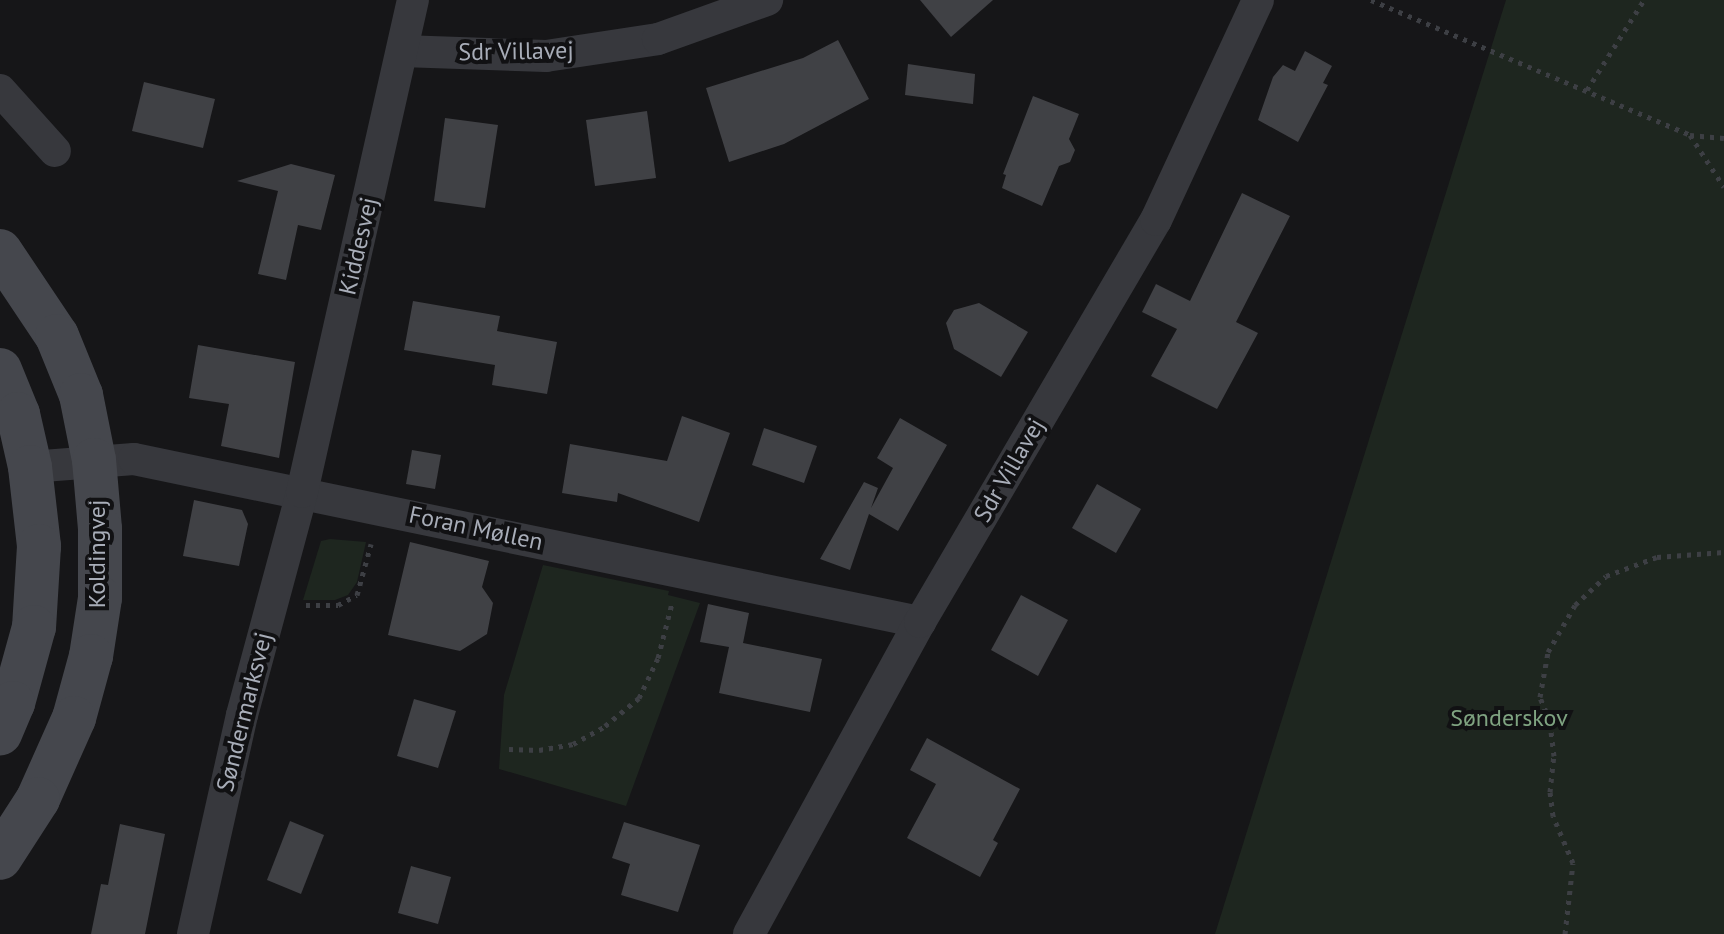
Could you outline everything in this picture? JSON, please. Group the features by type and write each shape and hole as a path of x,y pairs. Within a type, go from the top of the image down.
{"main road":[{"name":"Koldingvej","path":"0,251 57,336 81,395 94,460 100,529 100,598 91,656 74,718 38,799 0,858"},
{"path":"0,370 18,414 30,467 39,546 34,627 13,703 0,733"}],"street":[{"name":"Kiddesvej","path":"302,492 413,0"},
{"name":"Sdr Villavej","path":"402,51 546,56 658,39 767,0"},
{"name":"Sdr Villavej","path":"749,934 920,622 1156,220 1258,0"},
{"path":"0,90 55,151"},
{"name":"Foran Møllen","path":"30,467 134,459 920,622"},
{"name":"Søndermarksvej","path":"193,934 242,715 302,492"}],"path":[{"path":"1371,0 1690,135 1724,138"},
{"path":"1587,90 1644,0"},
{"path":"1690,135 1724,187"},
{"path":"273,598 321,606 338,605 357,595 378,508"},
{"path":"1565,934 1573,863 1551,804 1554,756 1550,721 1540,697 1548,652 1575,605 1606,576 1657,557 1724,552"},
{"path":"509,749 539,750 573,744 605,726 639,698 658,658 680,571"}],"green space":[{"name":"Sønderskov","path":"1506,0 1724,0 1724,934 1215,934"},
{"path":"321,541 366,542 357,582 348,595 335,600 303,600"},
{"path":"543,565 669,591 668,595 700,603 626,806 499,769 504,695"}],"building":[{"path":"920,0 993,0 951,37"},
{"path":"838,40 869,99 784,144 729,162 706,88 803,58"},
{"path":"1305,51 1332,66 1323,83 1328,85 1298,142 1258,120 1273,77 1283,65 1295,71"},
{"path":"908,64 975,74 973,104 905,95"},
{"path":"144,82 215,99 203,148 132,131"},
{"path":"1033,96 1079,114 1069,139 1075,150 1070,162 1059,166 1042,206 1002,188 1006,175 1003,174"},
{"path":"647,111 656,178 595,186 586,120"},
{"path":"445,118 498,125 485,208 434,201"},
{"path":"291,164 335,175 321,230 298,225 286,280 258,274 278,191 237,181"},
{"path":"1242,193 1290,216 1236,322 1258,333 1217,409 1151,376 1177,329 1142,312 1156,284 1190,301"},
{"path":"413,301 500,316 497,331 557,342 547,394 492,385 495,365 404,350"},
{"path":"979,303 1028,332 1001,377 954,349 946,323 954,310"},
{"path":"198,345 295,362 279,458 221,446 229,404 189,398"},
{"path":"682,416 730,433 699,522 618,493 617,502 562,493 570,444 667,461"},
{"path":"900,418 947,445 898,531 869,514 850,570 820,559 864,482 878,488 871,508 893,468 877,458"},
{"path":"764,428 817,446 804,483 752,465"},
{"path":"412,450 441,455 435,489 406,484"},
{"path":"1097,484 1141,509 1116,553 1072,528"},
{"path":"194,500 242,510 248,524 239,566 183,556"},
{"path":"410,542 489,561 482,587 493,603 487,634 460,651 388,635"},
{"path":"1021,595 1068,620 1038,676 991,650"},
{"path":"708,604 749,613 743,643 822,659 810,712 719,693 729,647 700,642"},
{"path":"414,699 456,711 438,768 397,756"},
{"path":"927,738 1020,789 993,840 998,843 980,877 907,838 936,784 910,770"},
{"path":"290,821 324,835 301,894 267,880"},
{"path":"624,822 700,845 678,912 621,895 630,864 612,858"},
{"path":"120,824 165,834 145,934 91,934 101,884 108,885"},
{"path":"411,866 451,877 438,924 398,913"}]}
